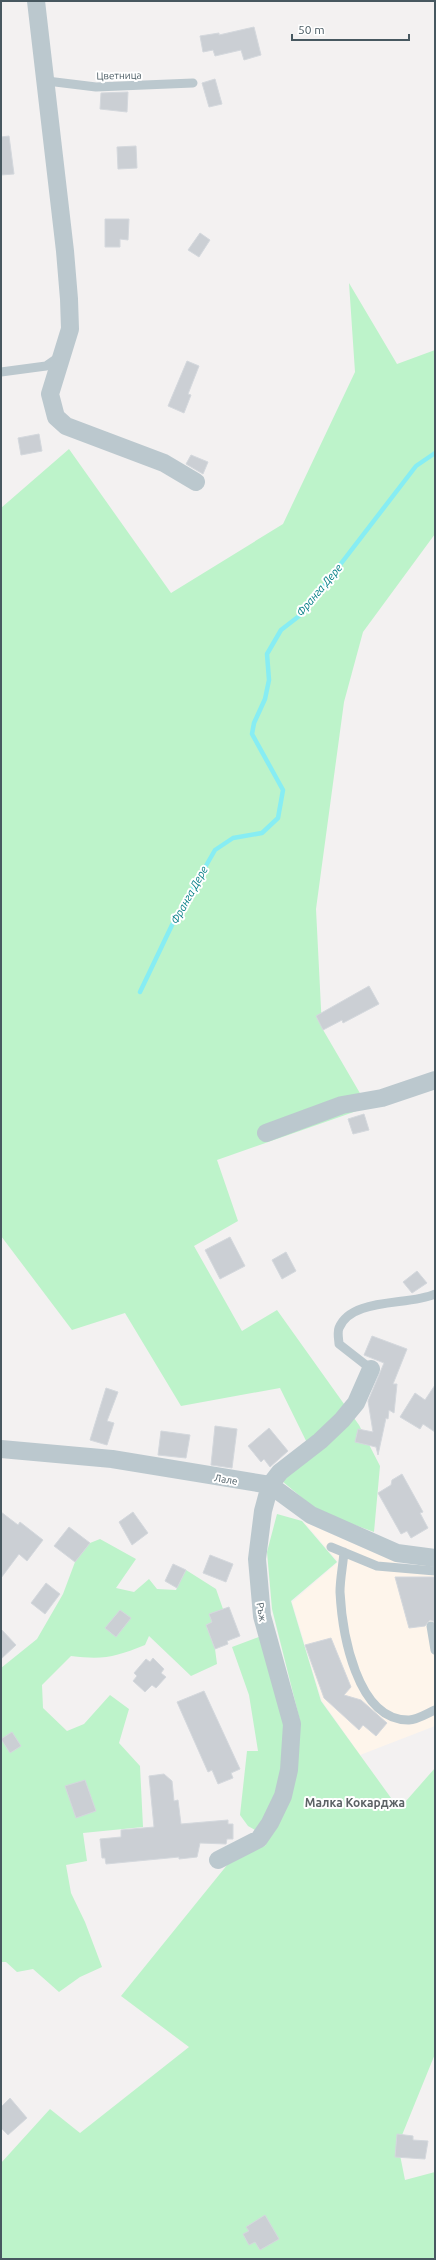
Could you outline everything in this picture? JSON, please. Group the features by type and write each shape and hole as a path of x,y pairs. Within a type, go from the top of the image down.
{"street":[{"path":"36,1 47,82 69,299 70,329 50,394 56,417 66,426 164,463 196,482"},
{"path":"266,1133 342,1105 382,1098 435,1080"},
{"name":"Ръж","path":"218,1860 259,1840 270,1823 283,1796 289,1770 292,1724 262,1616 257,1560 262,1517 270,1485 280,1472 320,1441 342,1420 356,1403 371,1369"},
{"name":"Лале","path":"1,1449 112,1459 270,1485 311,1515 397,1553 429,1569"}],"lane":[{"name":"Цветница","path":"47,82 96,87 193,83"},
{"path":"1,372 46,366 62,356"},
{"path":"371,1369 338,1344 338,1329 351,1312 385,1304 419,1299 435,1294"},
{"path":"331,1547 377,1566 429,1569 435,1571"},
{"path":"344,1552 340,1590 344,1638 357,1676 376,1706 392,1718 411,1720 435,1710"},
{"path":"431,1626 435,1650"}],"shaded area":[{"path":"304,1522 403,1565 435,1565 435,1726 360,1755 322,1701 292,1602 338,1562"}],"green space":[{"path":"349,283 397,364 435,350 435,534 363,632 344,702 316,909 322,1028 368,1107 217,1160 238,1221 194,1246 242,1331 277,1310 359,1425 380,1466 374,1532 319,1512 282,1481 313,1455 280,1388 181,1406 125,1313 72,1330 1,1236 1,508 69,449 171,593 283,524 355,372"},
{"path":"277,1514 302,1521 337,1562 291,1601 321,1701 399,1809 435,1768 435,2054 398,2145 405,2180 435,2172 435,2259 1,2259 1,2163 50,2109 80,2133 189,2047 121,1996 236,1854 265,1846 290,1800 300,1721 272,1609 267,1552"},
{"path":"100,1539 136,1559 116,1588 134,1592 149,1579 157,1589 176,1590 186,1570 216,1589 223,1609 209,1614 212,1622 206,1625 215,1649 217,1664 191,1676 149,1636 145,1645 117,1655 92,1658 71,1656 42,1685 43,1708 67,1731 84,1724 110,1695 129,1709 119,1743 140,1766 143,1827 83,1833 87,1861 66,1865 71,1893 85,1922 102,1967 80,1977 59,1992 33,1969 17,1972 6,1962 1,1962 1,1668 37,1639 63,1594 75,1562 90,1543"},
{"path":"267,1634 280,1686 289,1770 262,1834 248,1826 240,1815 247,1751 258,1751 249,1695 232,1647"}],"building":[{"path":"254,27 261,55 244,60 241,50 215,56 213,50 203,52 200,36 219,33 219,35"},
{"path":"215,79 222,104 209,107 202,83"},
{"path":"128,92 127,112 100,109 101,93"},
{"path":"9,136 14,174 1,175 1,137"},
{"path":"136,146 137,168 118,169 117,147"},
{"path":"105,219 129,219 128,240 120,239 120,247 105,247"},
{"path":"200,233 210,240 199,257 188,250"},
{"path":"187,361 199,366 188,394 191,395 184,413 168,406"},
{"path":"39,434 42,451 21,455 18,438"},
{"path":"191,455 208,462 203,474 186,464"},
{"path":"369,986 379,1004 343,1023 342,1020 323,1030 316,1016"},
{"path":"364,1114 369,1130 353,1134 348,1119"},
{"path":"230,1237 245,1266 220,1279 205,1250"},
{"path":"286,1252 296,1271 282,1279 272,1260"},
{"path":"417,1271 427,1283 412,1293 403,1282"},
{"path":"372,1336 407,1349 393,1384 397,1384 394,1413 389,1410 378,1455 376,1447 355,1442 358,1429 373,1432 368,1401 384,1363 364,1355"},
{"path":"435,1385 435,1432 423,1424 420,1429 400,1417 415,1393 425,1400"},
{"path":"106,1388 118,1392 107,1421 114,1423 107,1445 90,1440"},
{"path":"215,1426 237,1429 232,1468 211,1465"},
{"path":"269,1428 288,1451 270,1467 264,1459 261,1462 248,1446"},
{"path":"161,1431 190,1435 186,1458 158,1455"},
{"path":"402,1474 423,1512 420,1513 428,1528 411,1538 407,1531 401,1534 378,1493 391,1485 392,1480"},
{"path":"1,1512 18,1525 20,1522 43,1540 27,1561 19,1554 1,1578"},
{"path":"133,1512 148,1533 132,1545 119,1522"},
{"path":"69,1527 90,1543 75,1562 54,1546"},
{"path":"210,1555 233,1564 226,1582 203,1573"},
{"path":"173,1564 186,1570 177,1588 165,1581"},
{"path":"395,1577 435,1577 435,1622 430,1620 425,1626 409,1628"},
{"path":"46,1583 60,1594 45,1614 31,1603"},
{"path":"229,1607 240,1636 227,1641 228,1644 215,1649 206,1625 212,1622 209,1614"},
{"path":"120,1610 131,1618 116,1637 105,1628"},
{"path":"1,1629 16,1645 1,1659"},
{"path":"331,1638 351,1687 344,1695 361,1700 387,1723 376,1736 363,1725 359,1730 324,1698 305,1645"},
{"path":"153,1658 164,1669 161,1673 166,1677 156,1688 152,1685 145,1692 133,1681 137,1676 134,1673 146,1659 150,1662"},
{"path":"204,1691 240,1769 231,1773 233,1778 218,1784 212,1770 208,1772 177,1702"},
{"path":"12,1732 21,1746 10,1753 1,1739"},
{"path":"164,1774 172,1781 174,1801 178,1800 181,1824 228,1820 228,1824 233,1824 233,1839 227,1839 226,1844 200,1843 197,1857 179,1859 179,1857 106,1864 105,1858 102,1858 100,1839 121,1837 121,1830 154,1827 149,1776"},
{"path":"85,1780 96,1811 76,1818 65,1786"},
{"path":"10,2098 27,2118 8,2135 1,2128 1,2107"},
{"path":"397,2134 413,2136 413,2140 428,2141 425,2159 395,2157"},
{"path":"265,2215 279,2239 260,2250 255,2242 249,2245 243,2234 249,2231 246,2227"}],"waterway":[{"name":"Франга Дере","path":"140,992 172,925 215,850 233,838 262,833 278,818 283,790 252,734 254,723 265,699 269,680 267,654 281,630 303,613 416,466 435,453"}],"district":[{"name":"Малка Кокарджа","path":"355,1803"}]}
